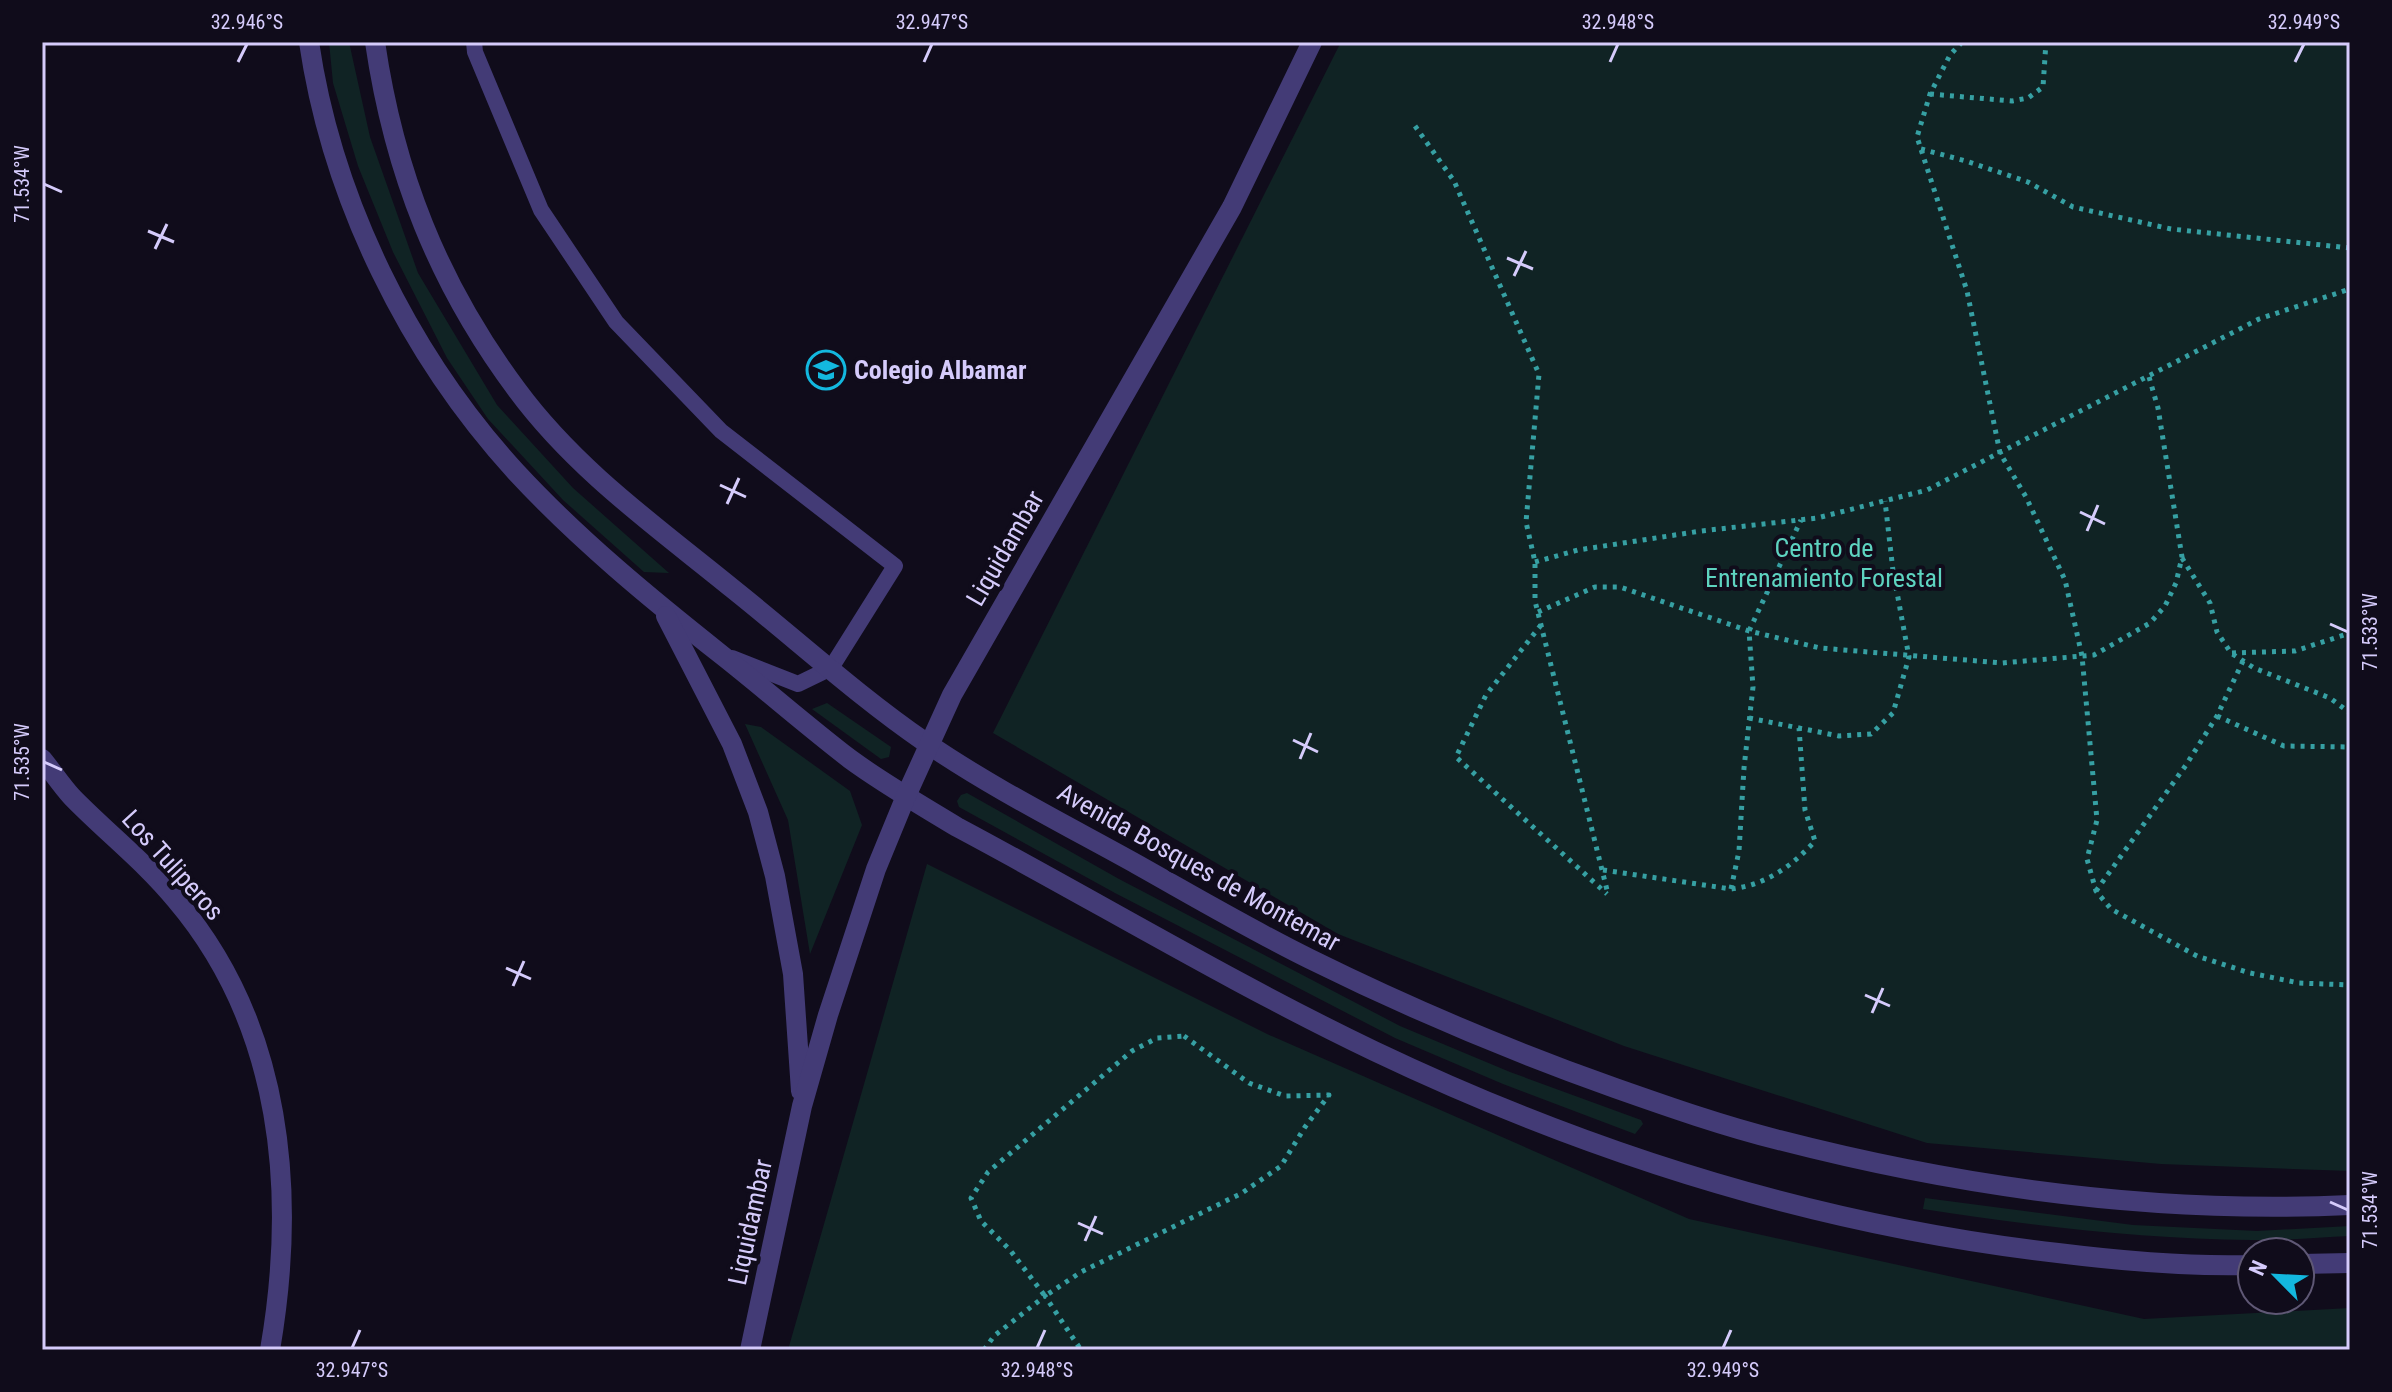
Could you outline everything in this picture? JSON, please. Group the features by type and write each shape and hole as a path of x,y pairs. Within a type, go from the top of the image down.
{"street":[{"path":"309,42 325,121 371,250 437,370 514,470 558,515 663,609 852,759 906,796 957,827 1370,1049 1459,1091 1639,1160 1802,1207 1925,1234 2116,1260 2236,1265"},
{"name":"Avenida Bosques de Montemar","path":"375,42 393,140 431,245 478,334 521,396 560,442 604,485 879,709 928,744 1007,792 1308,958 1492,1042 1689,1114 1776,1140 1925,1174 1995,1186 2202,1206 2350,1205"},
{"name":"Liquidambar","path":"750,1350 802,1106 828,1015 876,869 928,744 958,685 1232,207 1312,42"},
{"name":"Liquidambar","path":"663,609 732,744 758,812 775,876 793,974 802,1106"},
{"name":"Los Tuliperos","path":"42,759 70,795 177,901 207,942 248,1020 274,1104 280,1148 280,1294 270,1350"},
{"path":"2316,1264 2350,1263"}],"lane":[{"path":"474,42 475,52 541,210 616,322 721,431 895,566 831,668 798,684 719,653"}],"path":[{"path":"1962,42 1950,55 1930,94 1917,137 1967,291 2000,453 2026,497 2065,580 2082,656 2097,820 2087,859 2096,891 2111,909 2197,956 2250,973 2299,983 2350,985"},
{"path":"1930,94 2012,101 2028,98 2043,87 2046,42"},
{"path":"1415,126 1454,181 1539,374 1526,522 1535,562 1535,601 1542,625 1608,894 1456,757 1486,695 1542,625"},
{"path":"1921,149 2028,182 2073,207 2101,214 2171,229 2350,248"},
{"path":"1535,562 1578,550 1701,531 1801,520 1927,490 2259,319 2350,289"},
{"path":"1538,612 1595,587 1620,587 1749,631 1820,648 2002,663 2094,655 2150,623 2165,606 2176,583 2182,557 2158,408 2149,377"},
{"path":"1749,718 1839,736 1871,734 1893,713 1909,657 1893,571 1885,501"},
{"path":"1731,889 1739,851 1753,687 1749,631 1801,520"},
{"path":"2182,557 2210,603 2217,632 2231,653 2330,698 2350,713"},
{"path":"2231,653 2295,651 2350,633"},
{"path":"2096,891 2147,822 2217,716 2243,661"},
{"path":"2217,716 2284,746 2350,747"},
{"path":"1603,870 1731,889 1752,887 1778,873 1815,841 1805,810 1799,728"},
{"path":"984,1350 994,1336 1045,1296 1081,1272 1242,1193 1281,1166 1329,1095 1285,1096 1249,1083 1184,1036 1157,1038 1132,1051 988,1172 971,1198 981,1221 1010,1250 1045,1296 1081,1350"}],"green space":[{"path":"329,42 349,42 370,137 418,273 497,405 573,488 669,573 644,572 563,500 488,419 447,358 393,252 358,166 333,83"},
{"name":"Centro de Entrenamiento Forestal","path":"1341,42 2350,42 2350,1171 2161,1164 1927,1143 1624,1046 1338,934 993,733"},
{"path":"827,703 891,747 889,757 881,759 812,709"},
{"path":"745,724 761,727 850,791 862,825 810,954 788,820"},
{"path":"967,793 1119,879 1400,1026 1510,1072 1641,1120 1643,1124 1635,1134 1503,1084 1395,1038 1115,893 959,807 957,801"},
{"path":"927,864 1267,1034 1689,1219 2144,1319 2236,1314 2316,1316 2316,1310 2350,1308 2350,1350 788,1350"},
{"path":"1925,1198 2133,1225 2257,1231 2350,1226 2350,1236 2236,1236 2236,1239 2128,1234 1923,1209"}],"place":[{"name":"Colegio Albamar","path":"826,370"}]}
